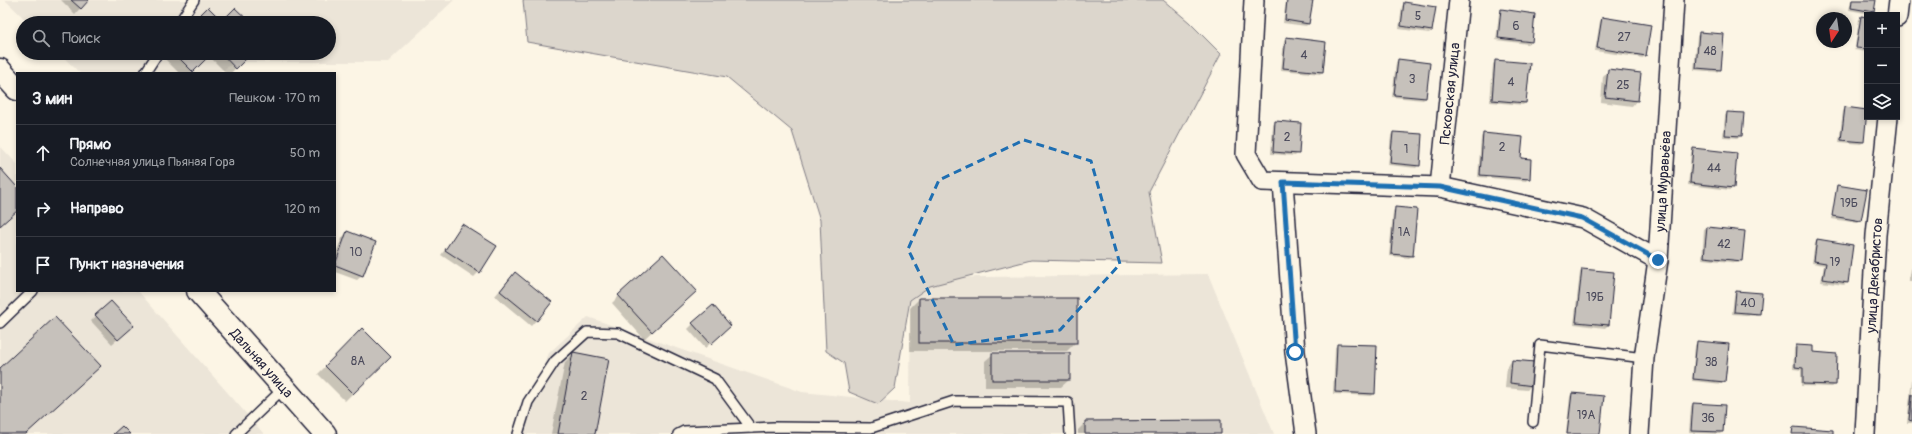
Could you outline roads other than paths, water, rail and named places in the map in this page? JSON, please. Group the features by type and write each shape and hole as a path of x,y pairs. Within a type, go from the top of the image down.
{"main road":[{"path":"0,70 16,88"},
{"name":"Дальняя улица","path":"199,292 325,434"}],"street":[{"path":"1254,0 1246,154 1262,181 1440,187 1582,218 1658,260"},
{"name":"Псковская улица","path":"1440,187 1459,0"},
{"name":"улица Муравьёва","path":"1638,434 1644,358 1658,260 1674,0"},
{"path":"1898,12 1899,0"},
{"name":"улица Декабристов","path":"1866,434 1876,235 1888,120"},
{"path":"1283,182 1295,352 1306,434"}],"lane":[{"path":"184,16 194,0"},
{"path":"146,72 153,60"},
{"path":"0,322 32,292"},
{"path":"518,434 528,402 555,361 587,332 618,333 715,378 751,428"},
{"path":"1533,422 1540,344 1644,358"},
{"path":"236,434 284,388"},
{"path":"678,434 684,431 751,428 871,428 954,401 1068,402 1070,434"}]}
